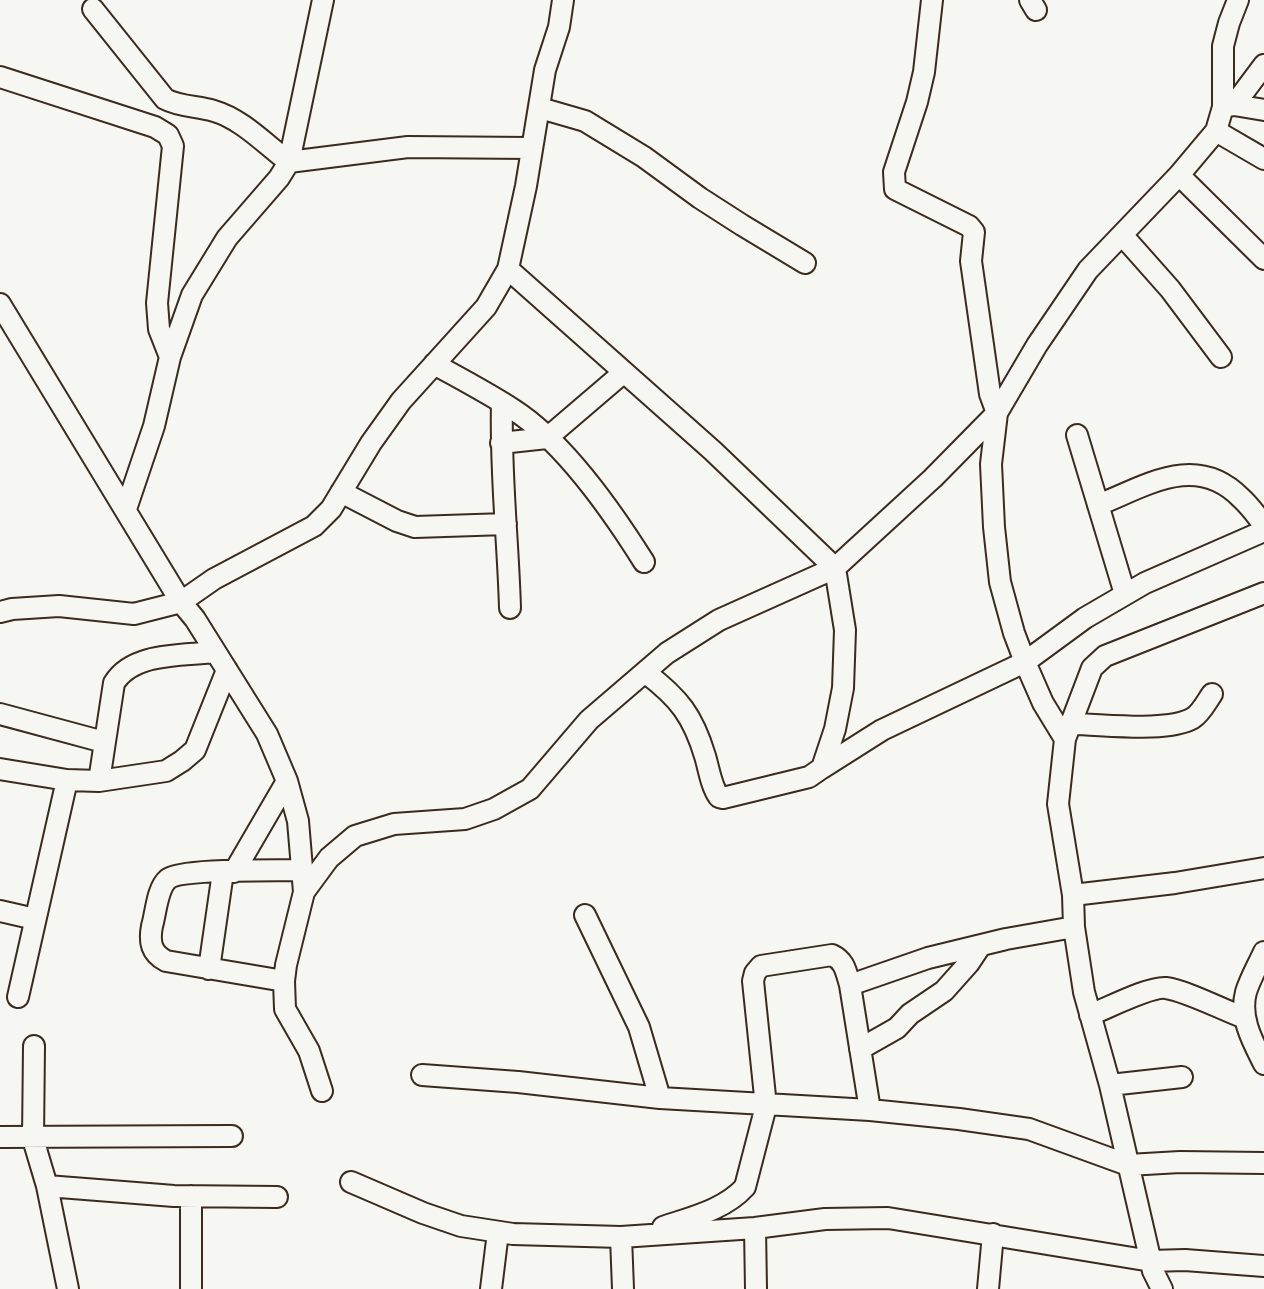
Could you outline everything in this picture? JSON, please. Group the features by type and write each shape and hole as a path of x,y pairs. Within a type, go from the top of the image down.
{"street":[{"path":"126,509 154,426 170,356 192,295 227,238 279,178 288,162 323,0"},
{"path":"0,612 12,609 59,606 134,614 181,602 214,579 314,526 332,509 371,443 401,401 486,307 508,269 526,186 545,70 559,27 563,0"},
{"path":"932,0 924,72 917,102 894,172 893,182 895,189 969,226 974,232 971,260 990,394 997,413 991,464 994,527 1000,582 1014,633 1043,703 1068,731"},
{"path":"1228,106 1221,89 1224,46 1229,23 1238,0"},
{"path":"93,9 165,99 174,104 214,111 231,118 288,162 408,147 531,148"},
{"path":"304,892 329,858 355,836 394,824 465,819 494,809 530,789 589,720 667,653 718,620 762,599 818,578 835,568 933,478 997,413 1037,345 1088,270 1123,236 1179,175 1216,131 1228,106 1264,65"},
{"path":"0,77 141,122 168,135 173,146 157,303 159,330 170,356"},
{"path":"1228,106 1264,110"},
{"path":"540,108 584,121 644,157 742,225 805,263"},
{"path":"1216,131 1264,159"},
{"path":"1179,175 1264,259"},
{"path":"1123,236 1170,289 1221,357"},
{"path":"508,269 623,374 713,451 835,568 845,630 843,688 835,729 822,768"},
{"path":"0,304 181,602 267,734 287,781 298,821 304,892 284,982 285,1009 309,1051 322,1091"},
{"path":"434,364 515,410 547,438 594,488 644,562"},
{"path":"501,443 547,438 623,374"},
{"path":"502,403 501,443 510,608"},
{"path":"1077,435 1124,594"},
{"path":"1098,505 1175,475 1193,474 1214,480 1230,488 1241,497 1264,525"},
{"path":"341,492 397,521 415,527 506,524"},
{"path":"646,673 672,692 686,711 702,744 719,796 723,798 809,777 882,730 1025,662 1086,618 1124,594 1264,531"},
{"path":"1162,1289 1153,1271 1110,1085 1090,1016 1074,928 1073,895 1058,804 1068,731 1092,668 1105,656 1264,593"},
{"path":"99,781 114,683 121,672 137,662 215,652"},
{"path":"0,769 67,780 99,781 166,771 195,750 226,670"},
{"path":"1068,731 1162,727 1180,724 1195,716 1212,694"},
{"path":"0,714 104,742"},
{"path":"18,997 67,780"},
{"path":"208,968 229,872 287,781"},
{"path":"1073,895 1175,883 1264,868"},
{"path":"284,982 166,961 158,956 151,947 150,936 162,888 168,879 178,875 302,870"},
{"path":"0,911 35,919"},
{"path":"585,915 639,1028 660,1098"},
{"path":"850,985 928,958 981,945 1074,928"},
{"path":"860,1049 897,1028 910,1014 944,991 969,963 981,945"},
{"path":"1264,952 1246,993 1245,1018 1248,1030 1264,1064"},
{"path":"629,1236 719,1207 737,1196 745,1187 766,1106 753,981 755,973 761,966 832,955 840,958 844,964 850,985 870,1110"},
{"path":"1090,1016 1151,991 1164,988 1184,993 1245,1018"},
{"path":"34,1046 33,1139 47,1186 68,1289"},
{"path":"422,1076 518,1082 660,1098 766,1106 870,1110 1029,1129 1128,1165 1180,1162 1264,1163"},
{"path":"1110,1085 1182,1077"},
{"path":"0,1137 33,1139 90,1136 232,1136"},
{"path":"351,1182 423,1213 461,1226 513,1234 629,1236 755,1228 825,1219 888,1218 1151,1261 1185,1260 1264,1266"},
{"path":"47,1186 191,1196 277,1197"},
{"path":"191,1196 191,1289"},
{"path":"755,1228 756,1289"},
{"path":"491,1289 498,1232"},
{"path":"988,1289 993,1234"},
{"path":"623,1289 629,1236"}]}
